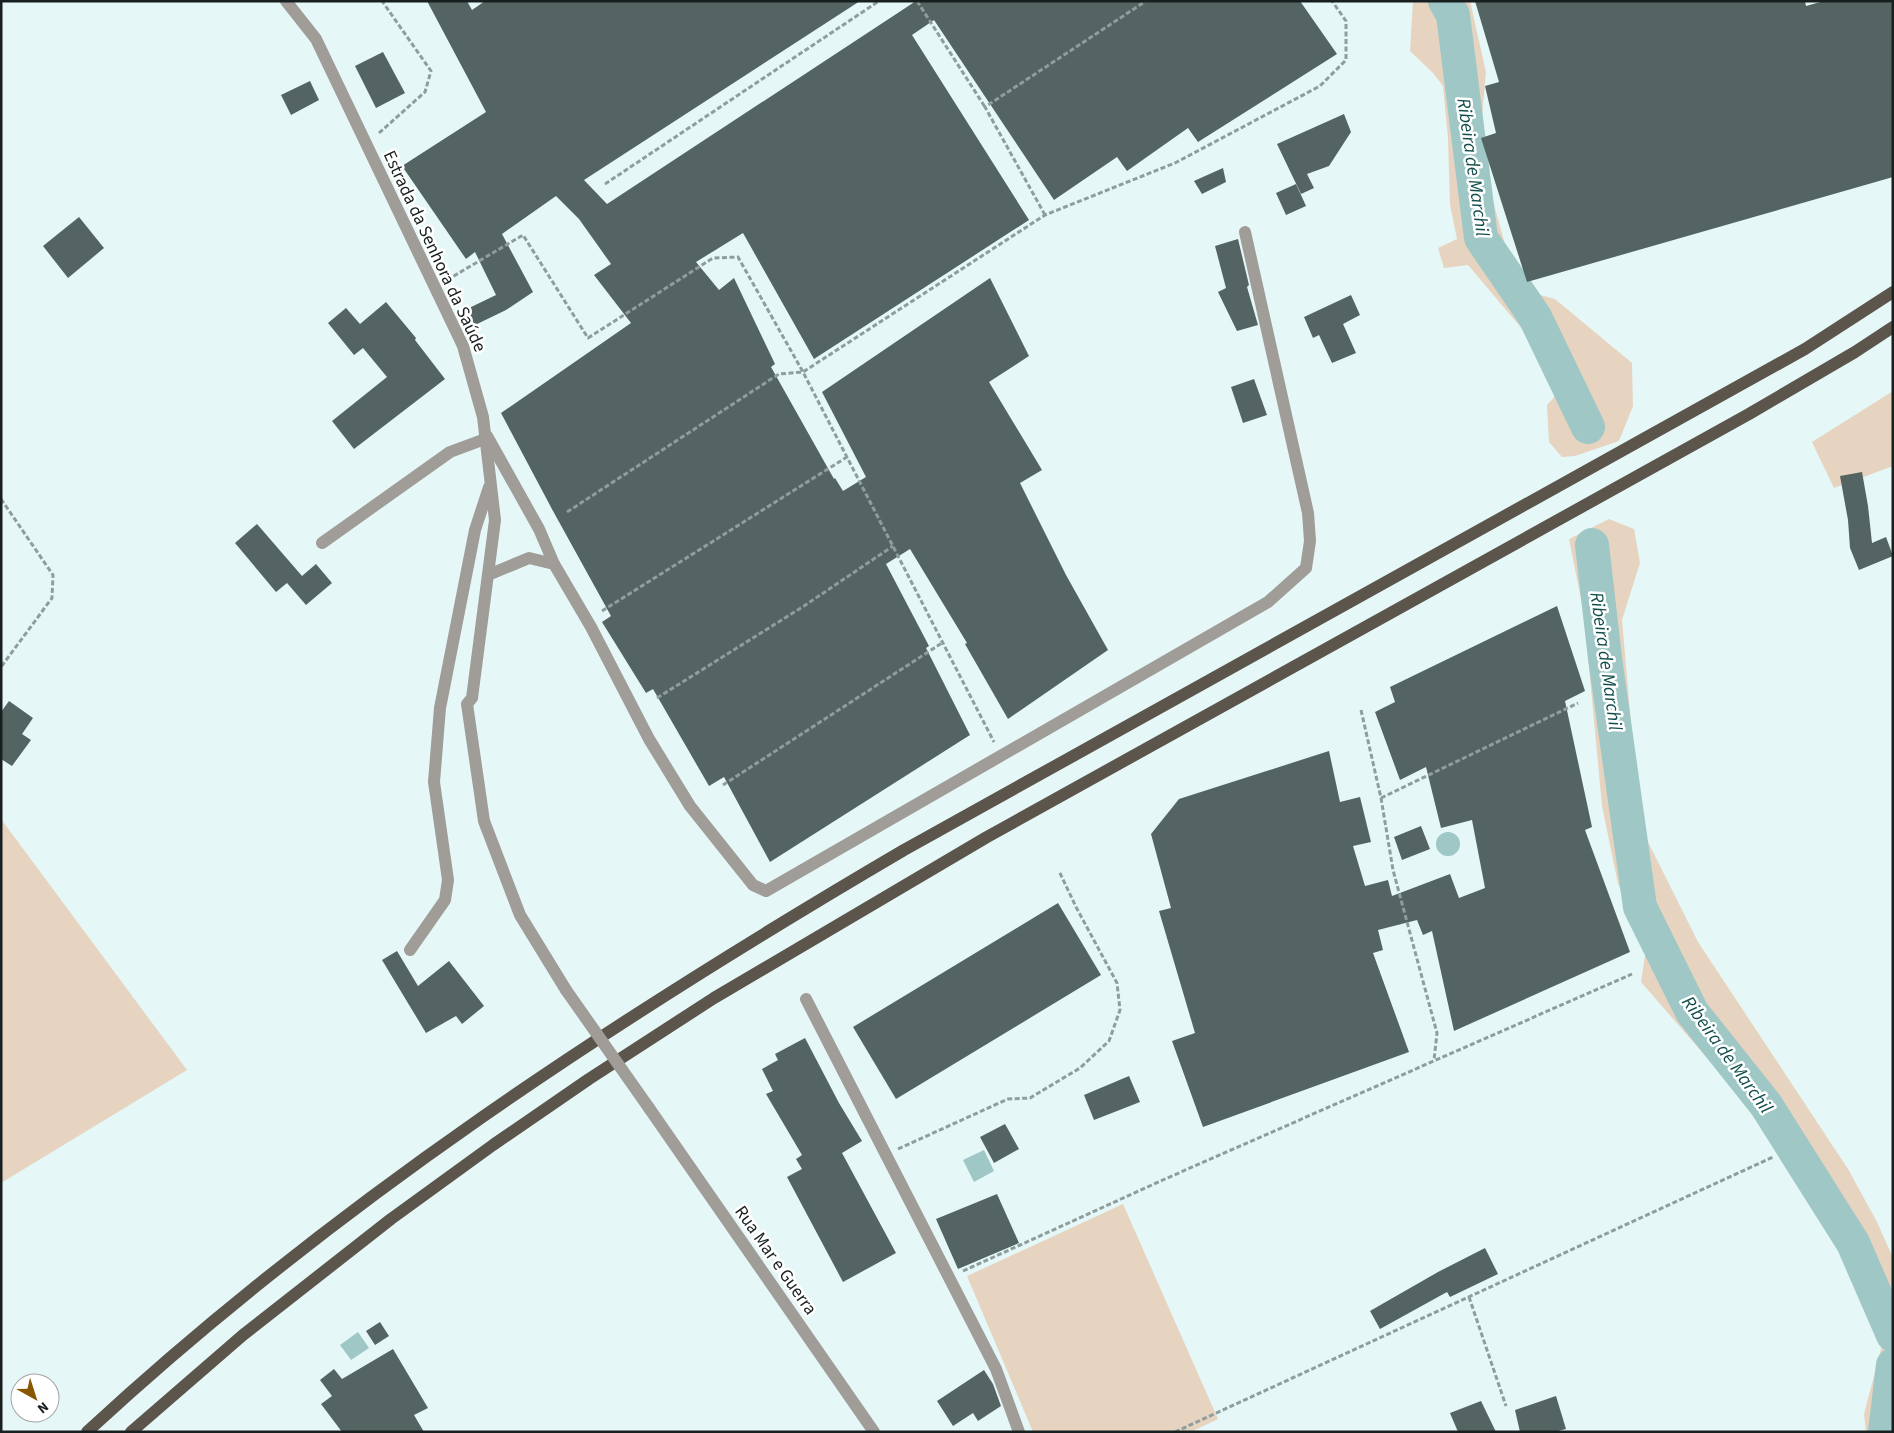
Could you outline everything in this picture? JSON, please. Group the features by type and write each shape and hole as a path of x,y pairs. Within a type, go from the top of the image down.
{"main road":[{"path":"87,1432 218,1317 323,1234 437,1148 639,1012 768,930 904,850 1797,353 1893,292"},
{"path":"131,1432 243,1335 391,1219 493,1145 589,1079 714,998 987,837 1740,419 1855,352 1893,326"}],"street":[{"name":"Estrada da Senhora da Saúde","path":"286,1 316,39 463,346 483,417 495,520 472,698 467,704 484,821 520,916 566,990"},
{"path":"322,543 450,452 485,435 539,529 554,564 591,627 649,739 690,806 753,885 766,891 1268,602 1306,568 1310,541 1308,513 1245,232"},
{"path":"410,950 445,900 448,880 434,782 440,708 475,530 490,482"},
{"path":"488,575 529,558 554,564"},
{"name":"Rua Mar e Guerra","path":"566,990 874,1432"},
{"path":"806,999 996,1369 1018,1432"}],"path":[{"path":"366,144 425,92 431,71 382,1"},
{"path":"605,184 879,1"},
{"path":"917,1 985,107 1045,215"},
{"path":"985,107 1146,1"},
{"path":"567,512 779,374 803,372 1045,215 1175,163 1320,86 1346,60 1346,21 1332,1"},
{"path":"435,288 523,235 588,338 713,258 738,257 803,372 1001,756"},
{"path":"602,611 847,457"},
{"path":"1,500 53,574 52,598 1,667"},
{"path":"658,698 804,606 893,546"},
{"path":"723,785 942,643"},
{"path":"1381,798 1578,703"},
{"path":"1361,710 1381,798 1393,870 1436,1033 1434,1060"},
{"path":"886,1154 1008,1100 1030,1098 1080,1068 1109,1041 1120,1010 1117,983 1059,871"},
{"path":"949,1278 1165,1179 1632,974"},
{"path":"1175,1432 1773,1157"},
{"path":"1469,1297 1506,1406"}],"shaded area":[{"path":"1413,1 1470,1 1486,72 1479,150 1509,259 1526,291 1555,299 1632,363 1633,406 1619,441 1575,456 1562,457 1549,442 1547,405 1559,392 1539,349 1468,265 1444,268 1438,248 1457,239 1450,205 1448,138 1443,86 1433,73 1410,51"},
{"path":"1893,391 1893,466 1834,488 1812,442"},
{"path":"1609,519 1634,529 1640,563 1622,620 1640,826 1698,942 1848,1169 1877,1222 1893,1258 1893,1432 1866,1432 1864,1414 1882,1345 1840,1238 1741,1097 1641,982 1647,943 1618,884 1602,806 1584,614 1569,539"},
{"path":"1,819 187,1070 1,1183"},
{"path":"1123,1204 1218,1419 1191,1432 1033,1432 967,1276"}],"water":[{"path":"1448,832 1457,835 1460,844 1457,853 1448,856 1439,853 1436,844 1439,835"},
{"path":"984,1150 994,1171 974,1182 963,1160"},
{"path":"358,1332 369,1348 351,1360 340,1345"}],"building":[{"path":"427,1 467,1 472,10 485,1 860,1 584,180 607,204 916,1 1300,1 1337,54 1198,142 1188,128 1127,171 1117,157 1054,200 934,20 912,35 1029,220 814,359 743,233 696,262 719,290 734,278 775,364 771,367 834,479 843,491 866,477 822,392 990,278 1029,356 989,382 1042,470 1020,483 1066,575 1108,650 1008,719 965,644 967,643 910,549 886,564 929,646 926,648 970,735 770,862 724,777 709,786 653,689 646,693 602,622 611,616 501,413 631,323 594,275 611,264 579,219 556,196 502,234 533,292 506,310 473,326 465,310 496,295 475,252 466,259 402,166 486,112"},
{"path":"1475,1 1805,1 1806,6 1824,1 1893,1 1893,177 1527,282 1481,138 1496,133 1485,86 1499,82"},
{"path":"383,52 405,93 376,108 355,66"},
{"path":"310,81 319,100 291,115 281,95"},
{"path":"1344,114 1351,132 1329,166 1307,174 1314,188 1301,194 1277,144"},
{"path":"1223,168 1226,182 1202,194 1194,181"},
{"path":"1296,184 1306,206 1286,215 1276,193"},
{"path":"79,217 104,248 68,278 43,246"},
{"path":"1238,239 1249,285 1247,287 1258,325 1237,331 1218,292 1226,288 1215,246"},
{"path":"1351,295 1360,315 1343,324 1356,353 1332,363 1319,335 1313,338 1304,317"},
{"path":"386,302 416,338 415,340 445,379 354,449 332,421 387,377 363,348 354,355 328,323 346,308 360,324"},
{"path":"1254,379 1267,415 1243,423 1231,387"},
{"path":"1862,472 1872,543 1886,537 1893,556 1859,570 1850,548 1848,520 1840,476"},
{"path":"257,524 302,576 316,564 332,583 306,605 287,583 276,592 235,543"},
{"path":"1557,606 1585,691 1565,701 1592,827 1585,830 1630,952 1454,1031 1432,931 1423,935 1417,920 1378,930 1383,950 1373,953 1409,1052 1203,1127 1172,1041 1195,1033 1159,911 1171,908 1151,834 1179,799 1329,751 1340,802 1360,797 1371,842 1353,846 1365,886 1388,880 1392,896 1450,874 1459,898 1485,888 1472,820 1441,828 1426,767 1400,780 1375,712 1395,702 1390,687"},
{"path":"9,701 33,718 22,734 31,740 12,766 1,759 1,712"},
{"path":"1421,826 1430,849 1402,860 1394,837"},
{"path":"1058,903 1101,975 896,1099 853,1027"},
{"path":"397,951 418,986 449,961 484,1006 462,1024 456,1016 426,1033 382,960"},
{"path":"805,1038 839,1103 862,1141 842,1153 896,1253 843,1282 787,1177 802,1169 796,1159 802,1155 766,1094 773,1091 762,1069 778,1060 775,1054"},
{"path":"1129,1076 1140,1102 1094,1120 1084,1095"},
{"path":"1005,1124 1019,1149 994,1163 980,1137"},
{"path":"997,1194 1019,1243 958,1269 936,1219"},
{"path":"1485,1248 1498,1274 1450,1297 1447,1292 1380,1329 1370,1311 1438,1272"},
{"path":"380,1322 389,1336 375,1345 366,1331"},
{"path":"393,1349 428,1408 414,1415 424,1432 342,1432 321,1404 332,1396 320,1380 334,1369 342,1379"},
{"path":"984,1370 993,1384 1001,1406 978,1421 973,1413 953,1426 937,1401"},
{"path":"1556,1396 1566,1429 1554,1432 1520,1432 1515,1410"},
{"path":"1481,1401 1496,1432 1458,1432 1450,1413"}],"waterway":[{"name":"Ribeira de Marchil","path":"1445,1 1453,15 1481,238 1535,317 1588,427"},
{"name":"Ribeira de Marchil","path":"1592,545 1605,658 1640,907 1692,1012 1766,1105 1853,1243 1893,1335"},
{"name":"Ribeira de Marchil","path":"1885,1432 1893,1365"}]}
